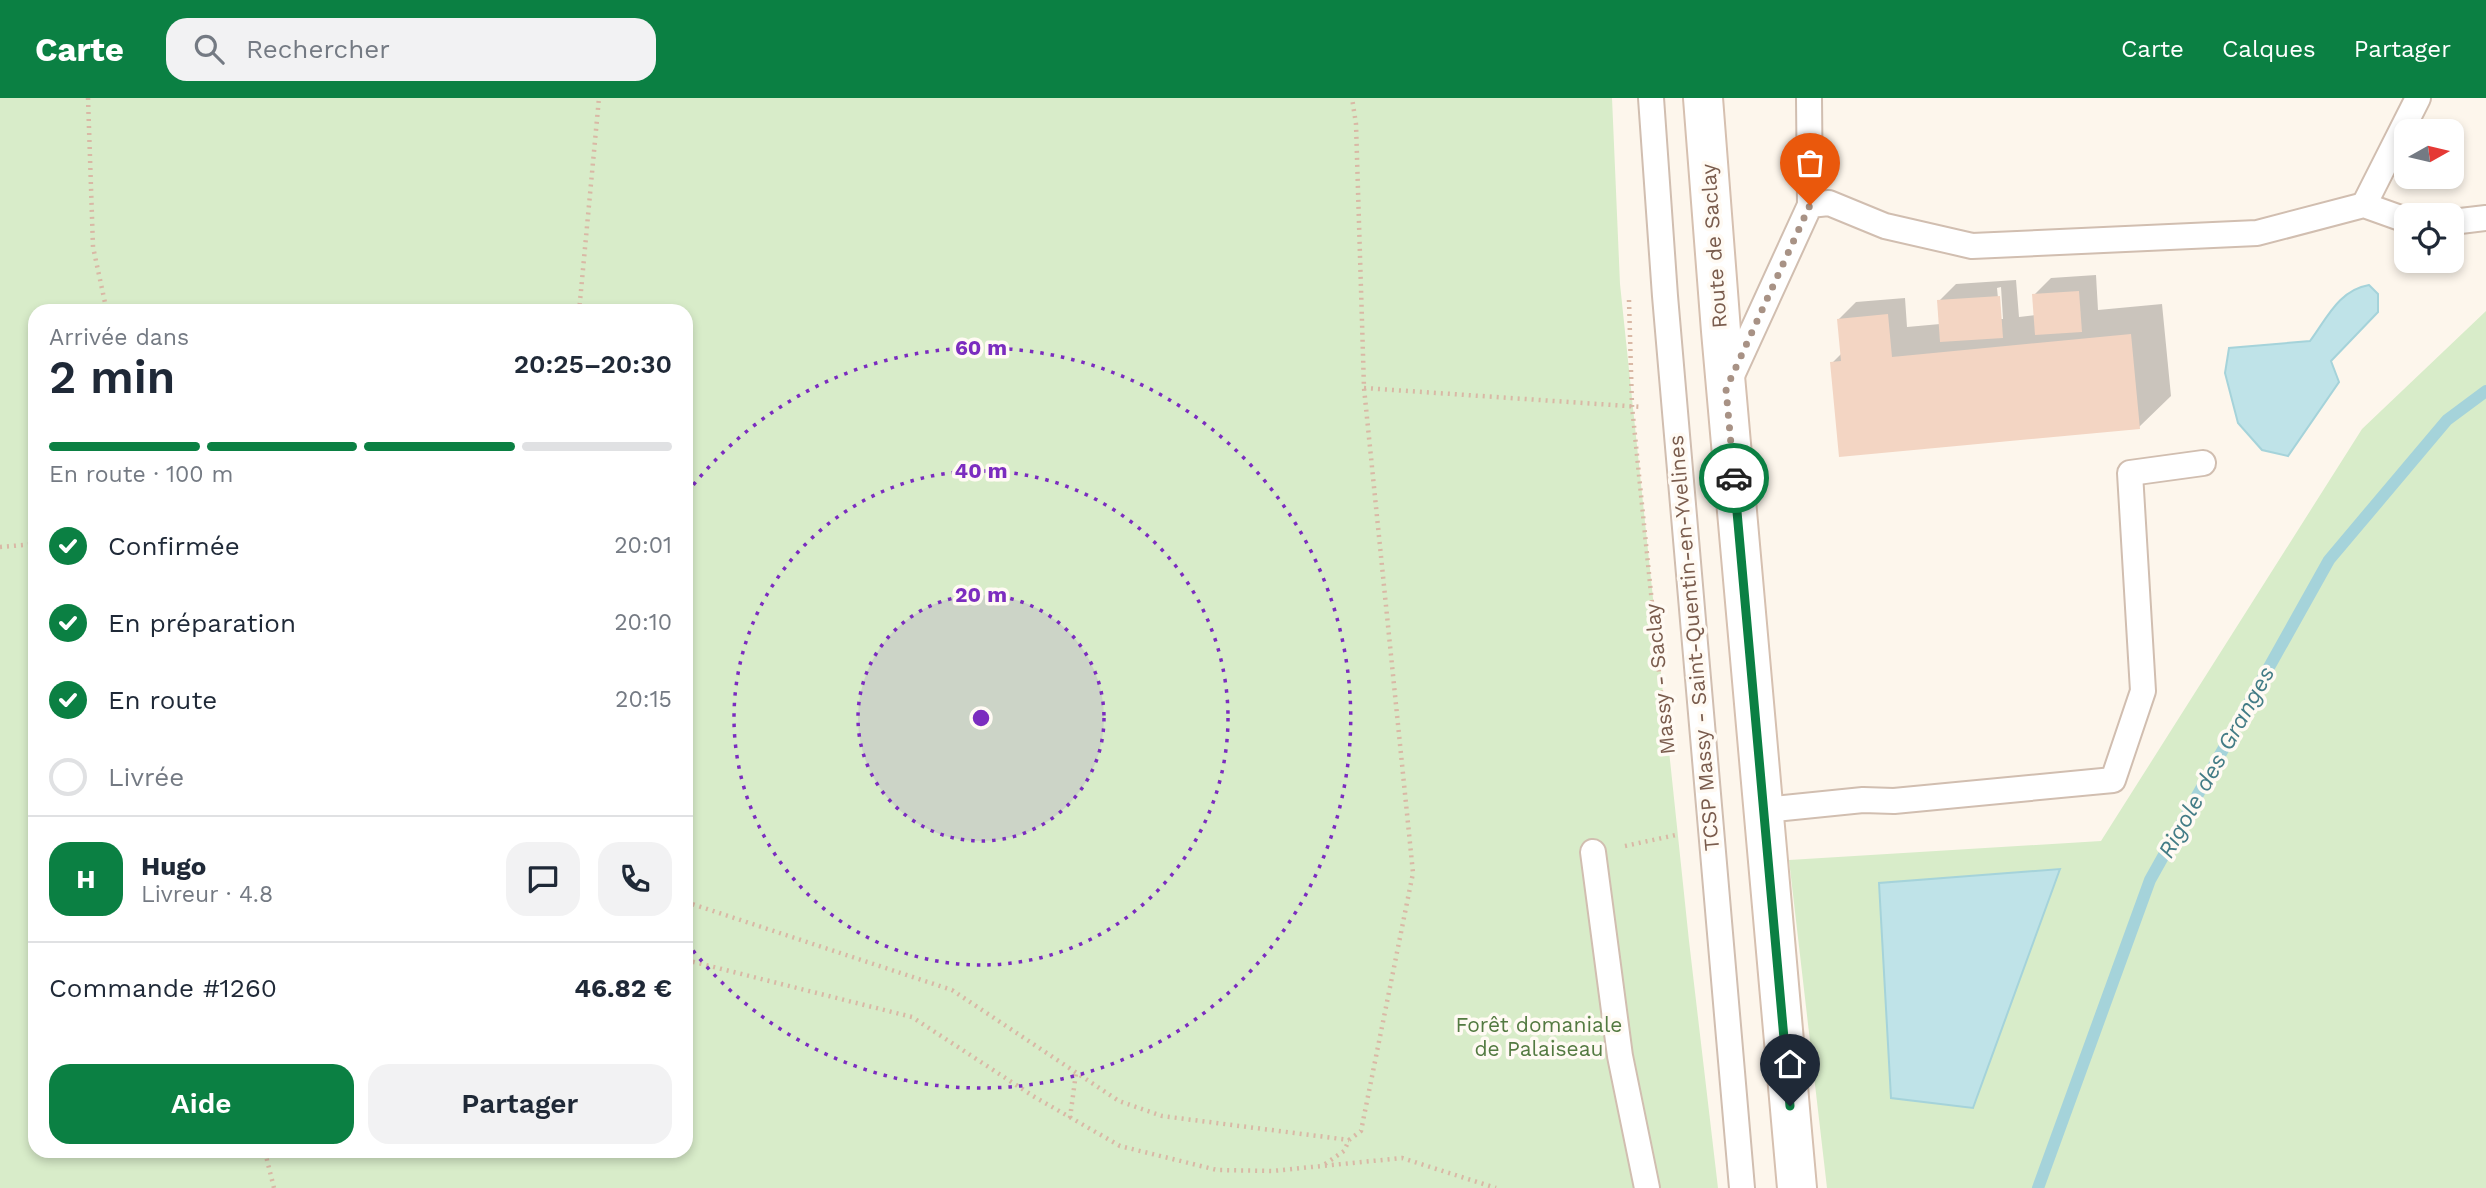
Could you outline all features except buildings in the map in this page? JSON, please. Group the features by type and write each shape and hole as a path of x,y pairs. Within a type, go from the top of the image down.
{"main road":[{"name":"Route de Saclay","path":"1703,98 1797,1188"}],"lane":[{"name":"TCSP Massy - Saint-Quentin-en-Yvelines","path":"1651,98 1674,408 1742,1188"},
{"path":"1726,389 1810,205 1809,98"},
{"path":"2364,205 2418,98"},
{"path":"1810,205 1829,203 1885,226 1972,246 2257,233 2364,205 2394,216"},
{"path":"2464,221 2486,218"},
{"path":"1764,810 1863,800 1894,801 2113,780 2143,691 2130,472 2203,463"},
{"path":"1593,852 1620,1056 1647,1188"}],"path":[{"path":"88,98 93,247 105,304"},
{"path":"580,304 599,98"},
{"path":"1325,1164 1344,1151 1349,1140 1361,1131 1413,873 1364,388 1356,124 1352,98"},
{"name":"Massy - Saclay","path":"1629,299 1632,406 1668,752"},
{"path":"1364,388 1674,408"},
{"path":"0,547 28,545"},
{"path":"1593,852 1676,835 1675,821"},
{"path":"693,904 952,990 1119,1101 1162,1116 1349,1140"},
{"path":"693,962 912,1017 1070,1118 1120,1146 1217,1170 1272,1171 1402,1158 1496,1188"},
{"path":"1070,1118 1076,1073"},
{"path":"266,1158 274,1188"}],"green space":[{"name":"Forêt domaniale de Palaiseau","path":"0,98 1612,98 1620,284 1689,941 1718,1188 0,1188"},
{"path":"2486,311 2486,1188 1827,1188 1789,860 2101,841 2362,429"}],"water":[{"path":"2369,285 2378,294 2378,312 2331,361 2339,382 2288,456 2262,450 2238,423 2225,373 2229,348 2310,341 2342,299"},
{"path":"2060,869 1973,1108 1891,1098 1879,883"}],"waterway":[{"name":"Rigole des Granges","path":"2038,1188 2150,880 2329,560 2447,420 2486,391"}],"way so far":[{"path":"1734,478 1726,389 1810,205"}],"route":[{"path":"1734,478 1790,1106"}]}
